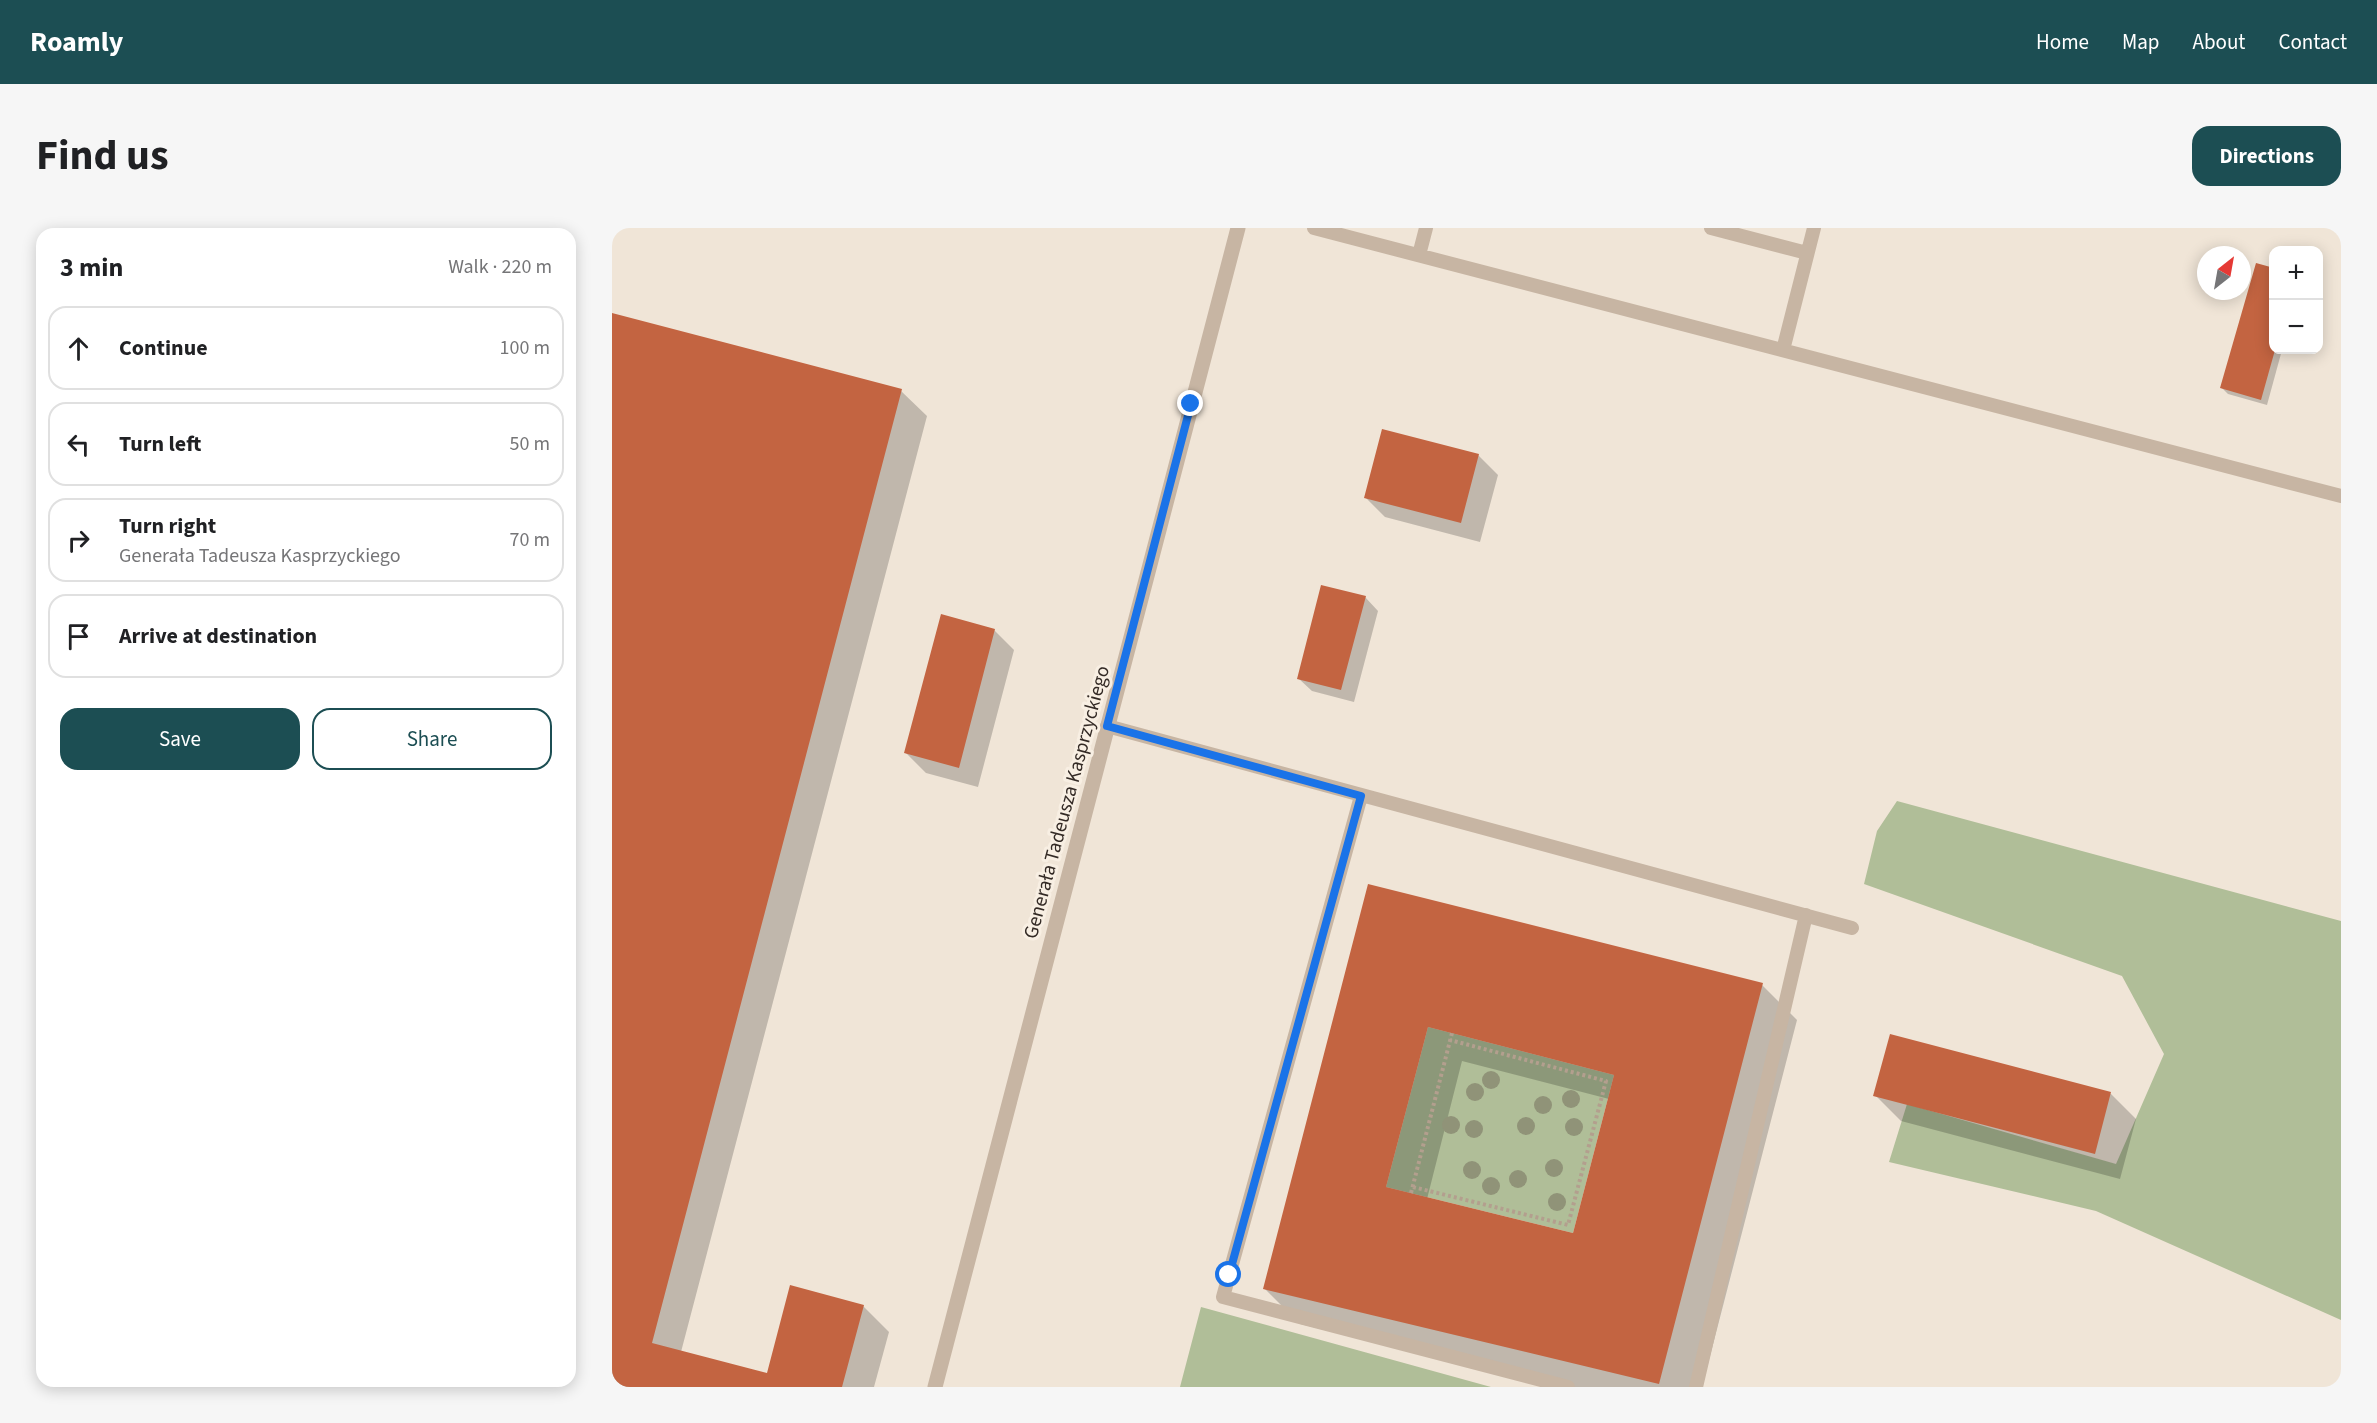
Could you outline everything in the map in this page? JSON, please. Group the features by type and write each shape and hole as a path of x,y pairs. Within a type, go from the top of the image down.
{"street":[{"name":"Generała Tadeusza Kasprzyckiego","path":"935,1387 1238,228"}],"lane":[{"path":"1314,228 2341,496"},
{"path":"1419,255 1426,228"},
{"path":"1711,228 1807,253"},
{"path":"1783,350 1814,228"},
{"path":"1107,726 1852,928"},
{"path":"1361,796 1223,1297 1568,1387"},
{"path":"1696,1387 1806,915"}],"path":[{"path":"1411,1193 1452,1033"},
{"path":"1413,1186 1569,1225 1606,1081 1450,1040"}],"green space":[{"path":"1897,801 2341,921 2341,1320 2096,1211 1889,1162 1907,1104 2116,1164 2164,1054 2122,976 1864,884 1877,831"},
{"path":"1428,1027 1614,1075 1573,1233 1386,1187"},
{"path":"1201,1307 1491,1387 1180,1387"}],"building":[{"path":"2256,263 2269,267 2269,354 2274,354 2261,400 2220,388 2245,300 2251,300 2251,280"},
{"path":"612,313 902,389 652,1343 767,1373 790,1285 864,1305 842,1387 612,1387"},
{"path":"1382,429 1479,454 1461,523 1364,498"},
{"path":"1321,585 1366,596 1341,690 1297,679"},
{"path":"941,614 995,629 959,768 904,753"},
{"path":"1368,884 1763,983 1659,1384 1263,1289","holes":["1428,1027 1614,1075 1573,1233 1386,1187"]},
{"path":"1890,1034 2111,1092 2095,1154 1873,1096"}],"route":[{"path":"1191,404 1107,726 1361,796 1229,1275"}]}
